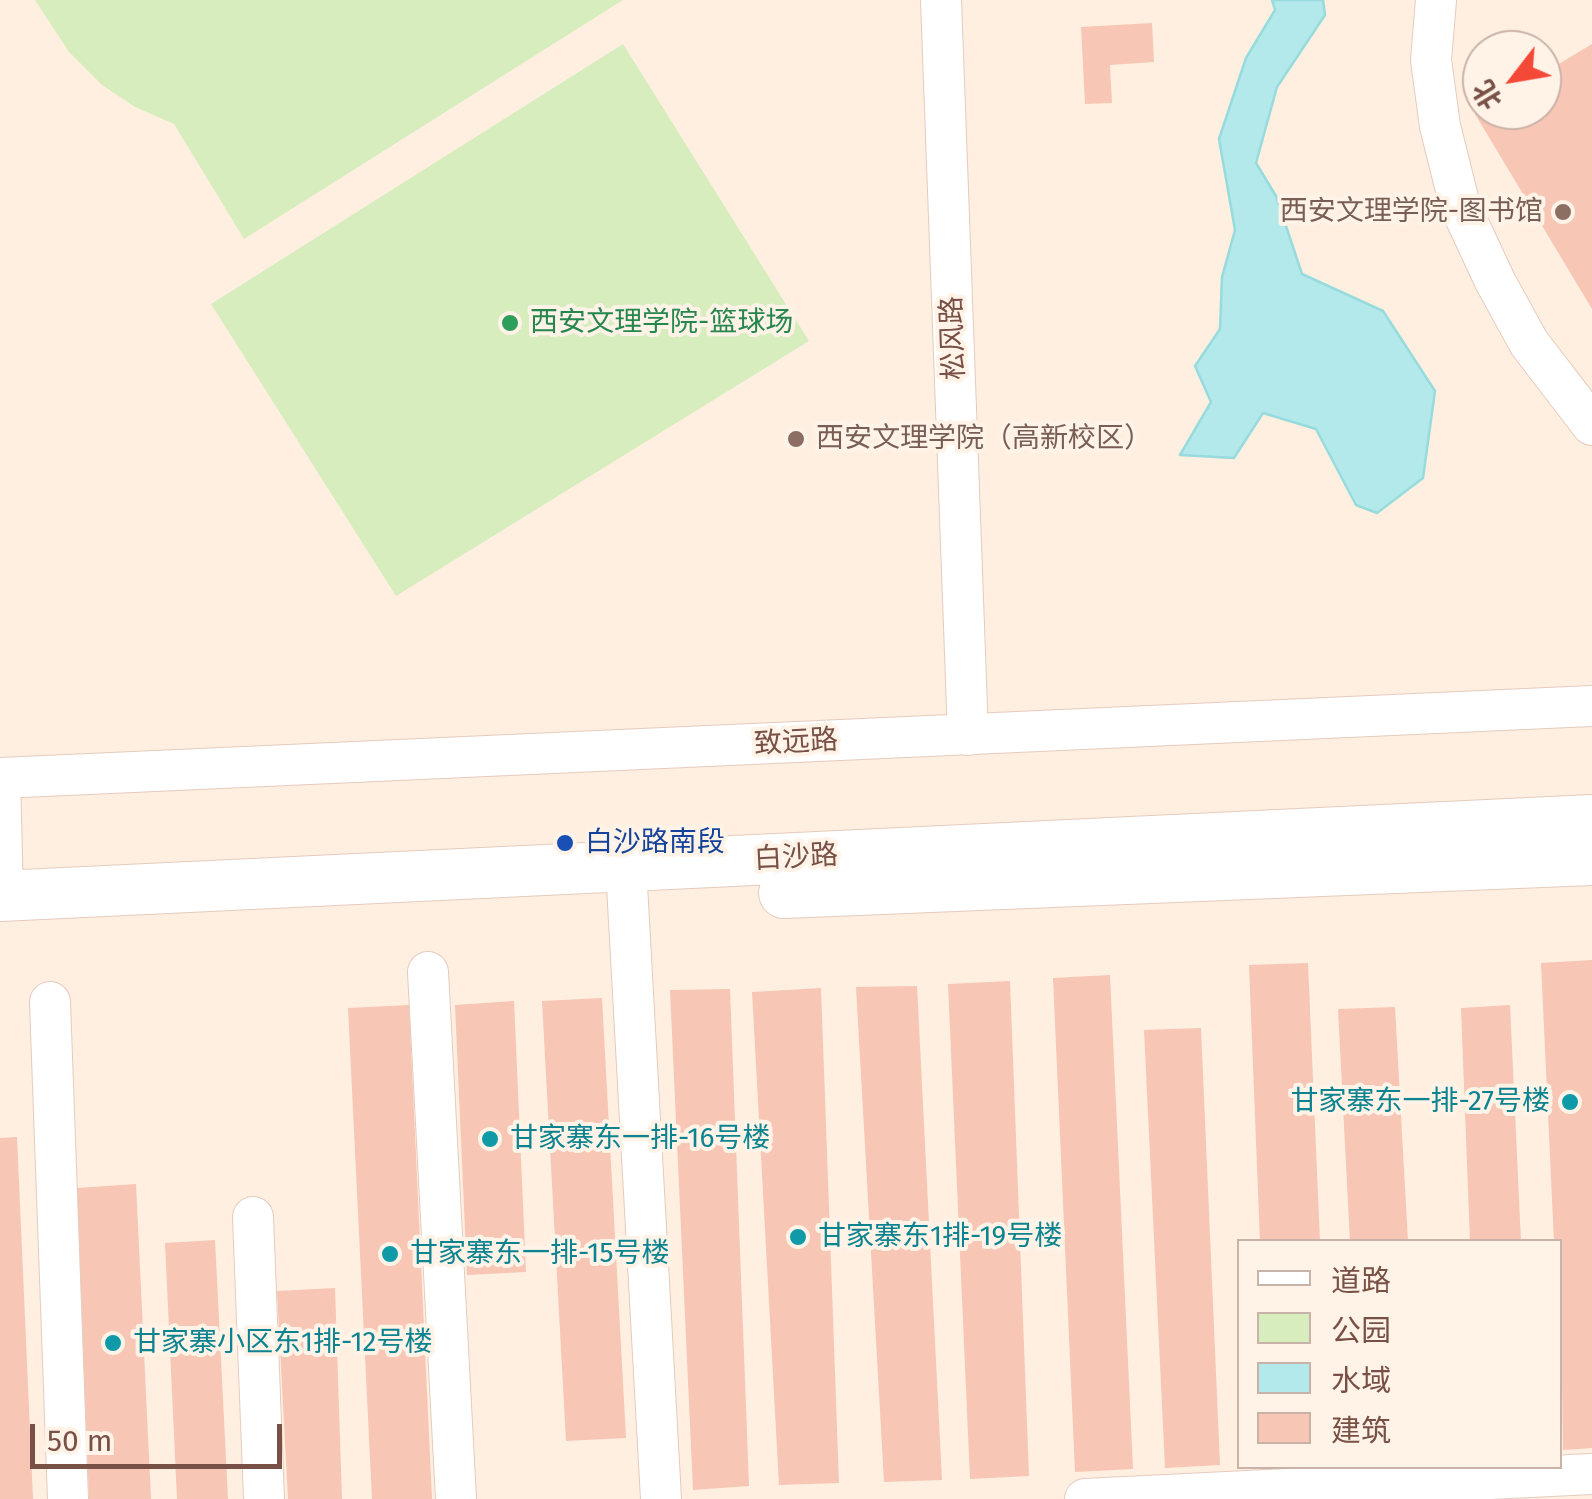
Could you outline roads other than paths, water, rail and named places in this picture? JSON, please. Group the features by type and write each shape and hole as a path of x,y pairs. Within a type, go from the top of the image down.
{"street":[{"name":"松风路","path":"941,0 968,735"},
{"path":"1436,0 1432,60 1440,126 1460,206 1529,343 1592,424"},
{"name":"致远路","path":"0,778 1592,706"},
{"path":"0,778 1,907"},
{"name":"白沙路","path":"627,883 1592,820"},
{"name":"白沙路","path":"1,907 627,883 1592,860"},
{"path":"627,883 661,1499"},
{"path":"428,972 456,1499"},
{"path":"50,1002 68,1499"},
{"path":"252,1217 264,1499"},
{"path":"1084,1499 1592,1474"}],"water":[{"path":"1272,0 1323,0 1325,15 1277,87 1256,163 1276,196 1302,274 1383,311 1435,391 1423,478 1377,513 1356,505 1316,429 1263,413 1234,458 1180,455 1211,402 1195,366 1220,329 1222,277 1235,230 1219,139 1246,58 1275,10"}],"place":[{"name":"西安文理学院-图书馆","path":"1563,212"},
{"name":"西安文理学院-篮球场","path":"510,323"},
{"name":"西安文理学院（高新校区）","path":"796,439"},
{"name":"白沙路南段","path":"565,843"},
{"name":"甘家寨东一排-27号楼","path":"1570,1102"},
{"name":"甘家寨东一排-16号楼","path":"490,1139"},
{"name":"甘家寨东1排-19号楼","path":"798,1237"},
{"name":"甘家寨东一排-15号楼","path":"390,1254"},
{"name":"甘家寨小区东1排-12号楼","path":"113,1343"}]}
